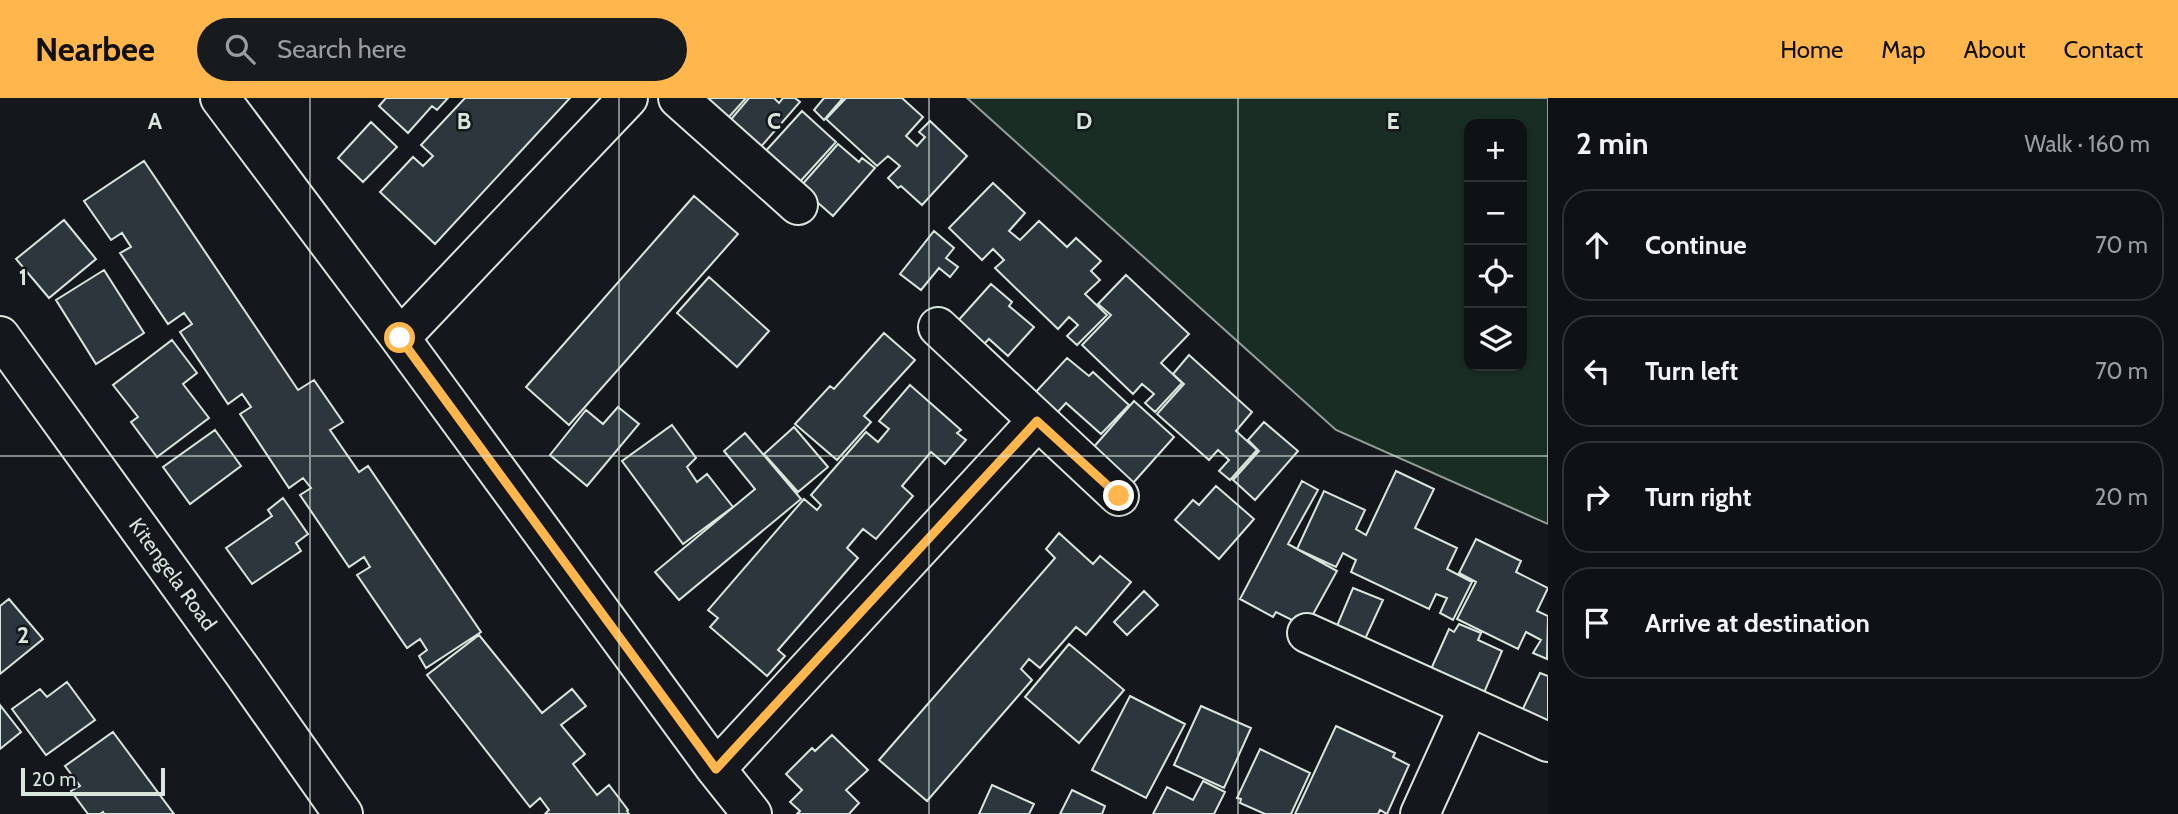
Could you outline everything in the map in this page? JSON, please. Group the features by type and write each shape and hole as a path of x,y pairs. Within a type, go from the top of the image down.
{"street":[{"path":"220,98 752,814"},
{"path":"400,338 628,98"},
{"path":"678,98 798,205"},
{"path":"939,327 1119,496"},
{"name":"Kitengela Road","path":"0,336 343,814"},
{"path":"716,769 1037,421"},
{"path":"1307,633 1548,742"},
{"path":"1420,814 1469,706"}],"green space":[{"path":"967,98 1548,98 1548,524 1336,430"}],"building":[{"path":"386,98 448,98 437,110 432,106 408,133 379,106"},
{"path":"465,98 570,98 435,244 380,192 413,157 423,166 433,156 421,145"},
{"path":"705,98 746,98 728,118"},
{"path":"749,98 774,98 779,103 783,98 795,98 800,102 759,149 728,123"},
{"path":"824,98 843,98 824,120 814,110"},
{"path":"846,98 902,98 923,117 906,136 917,146 925,137 919,132 930,121 967,156 922,205 888,178 900,166 888,156 877,166 826,119"},
{"path":"802,111 836,142 797,185 763,154"},
{"path":"371,122 397,147 363,182 338,158"},
{"path":"838,144 859,162 862,158 875,168 833,216 800,187"},
{"path":"144,161 298,390 314,380 343,422 330,430 359,472 368,466 481,632 426,668 419,656 427,650 420,639 407,648 357,575 370,567 364,557 349,567 300,495 311,488 303,478 289,488 240,414 251,407 242,394 228,404 180,332 192,324 184,313 168,324 120,253 131,247 122,233 111,240 84,201"},
{"path":"993,183 1025,213 1009,231 1020,240 1039,221 1067,247 1076,238 1101,261 1091,271 1100,280 1085,294 1107,315 1077,345 1067,336 1078,325 1069,317 1058,329 995,268 1004,260 993,249 982,260 949,228"},
{"path":"694,196 738,234 569,425 526,387"},
{"path":"64,220 96,259 49,298 16,259"},
{"path":"934,231 954,248 946,258 958,267 950,277 939,268 921,290 900,274"},
{"path":"104,270 144,333 96,364 56,300"},
{"path":"1126,275 1189,334 1161,363 1182,383 1155,412 1145,403 1154,394 1142,384 1133,394 1082,345 1111,315 1098,304"},
{"path":"709,277 769,331 737,367 677,313"},
{"path":"991,284 1012,302 1009,306 1034,327 1008,356 989,339 983,345 956,323"},
{"path":"884,333 915,360 864,416 871,422 837,460 795,424 830,386 834,389"},
{"path":"172,340 197,373 183,384 209,418 157,457 131,422 138,417 113,385"},
{"path":"1189,355 1252,412 1236,431 1257,450 1230,480 1219,471 1229,460 1218,450 1209,460 1157,414 1184,384 1173,374"},
{"path":"1067,358 1089,376 1093,372 1129,405 1101,434 1066,403 1055,415 1033,395"},
{"path":"910,385 961,430 957,433 966,440 945,464 931,452 902,486 913,496 876,539 863,529 847,548 858,558 778,650 785,656 767,676 710,627 718,618 708,610 804,499 817,510 821,505 811,495 866,432 878,442 889,429 879,421"},
{"path":"1134,401 1174,437 1133,483 1092,449"},
{"path":"618,407 639,424 587,486 550,455 586,410 603,424"},
{"path":"1264,422 1298,451 1255,500 1233,480 1259,451 1248,440"},
{"path":"672,425 696,458 687,467 697,482 707,474 733,507 683,544 622,461"},
{"path":"794,427 828,467 798,492 764,454"},
{"path":"215,430 241,466 190,504 163,467"},
{"path":"745,433 801,499 679,600 655,572 755,489 724,451"},
{"path":"1396,471 1434,489 1415,528 1457,548 1447,569 1472,582 1453,620 1440,613 1447,598 1436,594 1429,609 1351,572 1356,560 1343,553 1336,567 1297,549 1324,491 1365,510 1356,529 1366,535"},
{"path":"1302,481 1318,490 1288,544 1337,571 1306,627 1276,612 1273,617 1240,599"},
{"path":"1216,486 1254,519 1219,559 1175,520 1193,500 1199,505"},
{"path":"283,498 308,534 296,543 301,551 252,584 226,548 272,516 268,510"},
{"path":"1059,533 1093,564 1100,556 1131,582 1086,635 1076,627 1040,668 1029,659 1021,669 1032,680 927,801 879,760 1055,558 1046,549"},
{"path":"1476,539 1521,561 1516,572 1548,588 1537,611 1548,616 1547,659 1533,653 1541,640 1526,632 1518,649 1457,619 1476,582 1459,573"},
{"path":"1353,588 1383,600 1359,652 1331,640"},
{"path":"1144,591 1158,605 1127,635 1114,622"},
{"path":"9,599 43,639 0,674 0,606"},
{"path":"1459,624 1481,633 1478,640 1502,651 1480,702 1427,678 1449,629 1454,632"},
{"path":"479,635 542,713 572,689 586,706 561,725 585,754 573,764 597,795 609,785 629,814 545,814 549,810 540,798 530,807 427,675"},
{"path":"1069,644 1124,690 1079,743 1025,697"},
{"path":"1540,673 1548,676 1548,731 1519,717"},
{"path":"67,682 95,720 46,755 12,709 40,689 47,697"},
{"path":"1130,696 1185,724 1146,798 1092,770"},
{"path":"0,705 21,732 0,749"},
{"path":"1201,706 1251,728 1224,788 1174,765"},
{"path":"1336,726 1395,753 1393,757 1409,765 1387,814 1380,810 1378,814 1295,814"},
{"path":"113,732 174,814 88,814 71,791 80,786 65,766"},
{"path":"832,735 868,770 846,790 859,803 849,814 797,814 800,811 790,802 802,790 786,774 812,748 815,751"},
{"path":"1260,749 1310,773 1291,814 1265,814 1240,803 1241,799 1237,798"},
{"path":"1203,781 1225,792 1214,814 1153,814 1167,787 1193,800"},
{"path":"992,785 1034,804 1029,814 979,814"},
{"path":"1072,790 1105,806 1102,814 1060,814"}],"route":[{"path":"400,338 716,769 1037,421 1119,496"}]}
